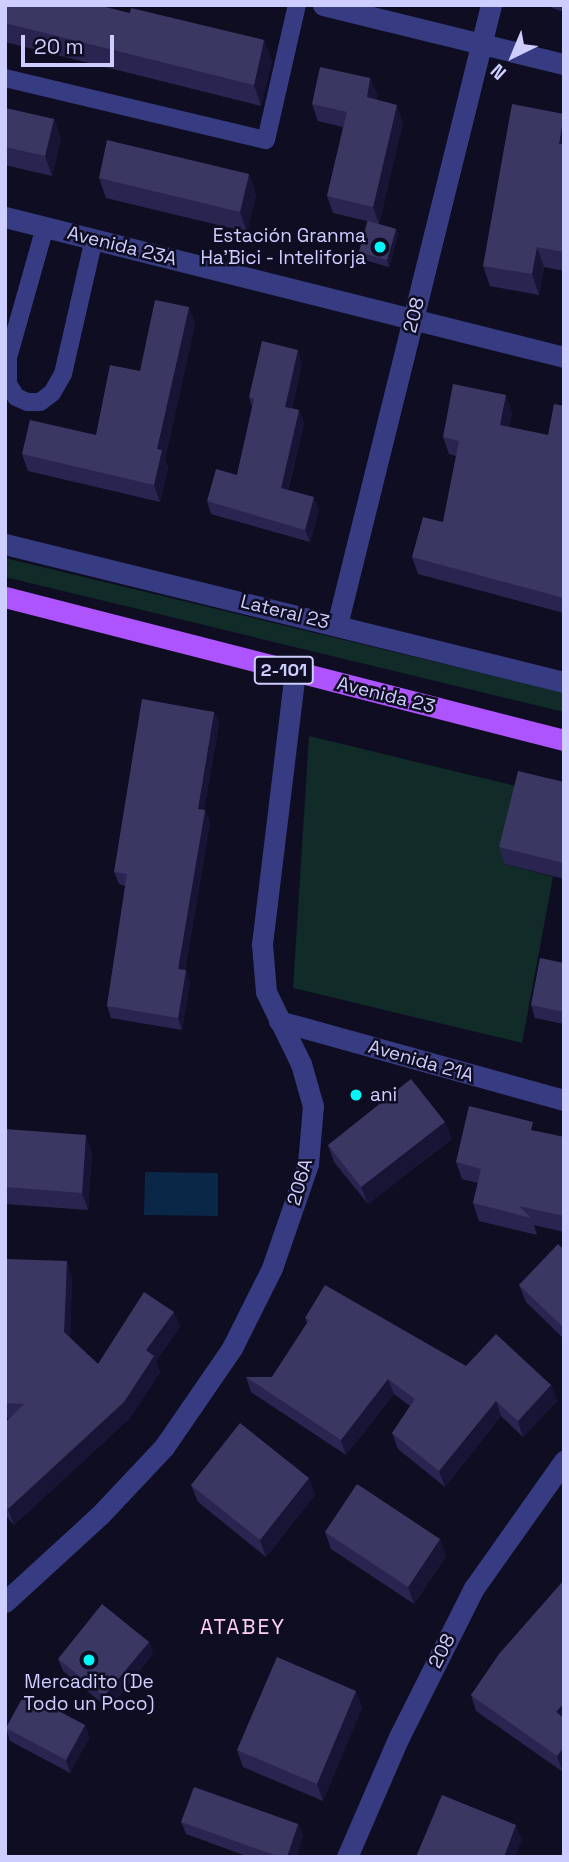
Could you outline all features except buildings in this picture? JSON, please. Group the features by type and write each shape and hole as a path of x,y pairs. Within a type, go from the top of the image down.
{"main road":[{"name":"Avenida 23","path":"5,597 564,740"}],"street":[{"path":"323,5 564,64"},
{"name":"208","path":"337,625 491,5"},
{"name":"Avenida 23A","path":"5,217 564,357"},
{"name":"Lateral 23","path":"5,544 564,682"},
{"name":"206A","path":"5,1602 100,1515 163,1447 232,1348 272,1268 308,1164 313,1105 301,1064 266,992 262,944 295,673"},
{"name":"Avenida 21A","path":"279,1021 564,1100"},
{"name":"208","path":"347,1857 399,1737 474,1588 564,1461"}],"lane":[{"path":"5,78 266,140 297,5"},
{"path":"45,227 8,358 8,384 16,397 27,402 40,401 52,393 63,374 94,239"}],"green space":[{"path":"5,558 564,693 564,712 5,577"},
{"path":"309,736 524,788 505,864 553,877 522,1043 293,988"}],"water":[{"path":"145,1172 218,1173 218,1216 144,1215"}],"place":[{"name":"Estación Granma Ha'Bici - Inteliforja","path":"380,247"},
{"name":"ani","path":"356,1095"},
{"name":"Mercadito (De Todo un Poco)","path":"89,1660"}],"district":[{"name":"ATABEY","path":"243,1627"}]}
